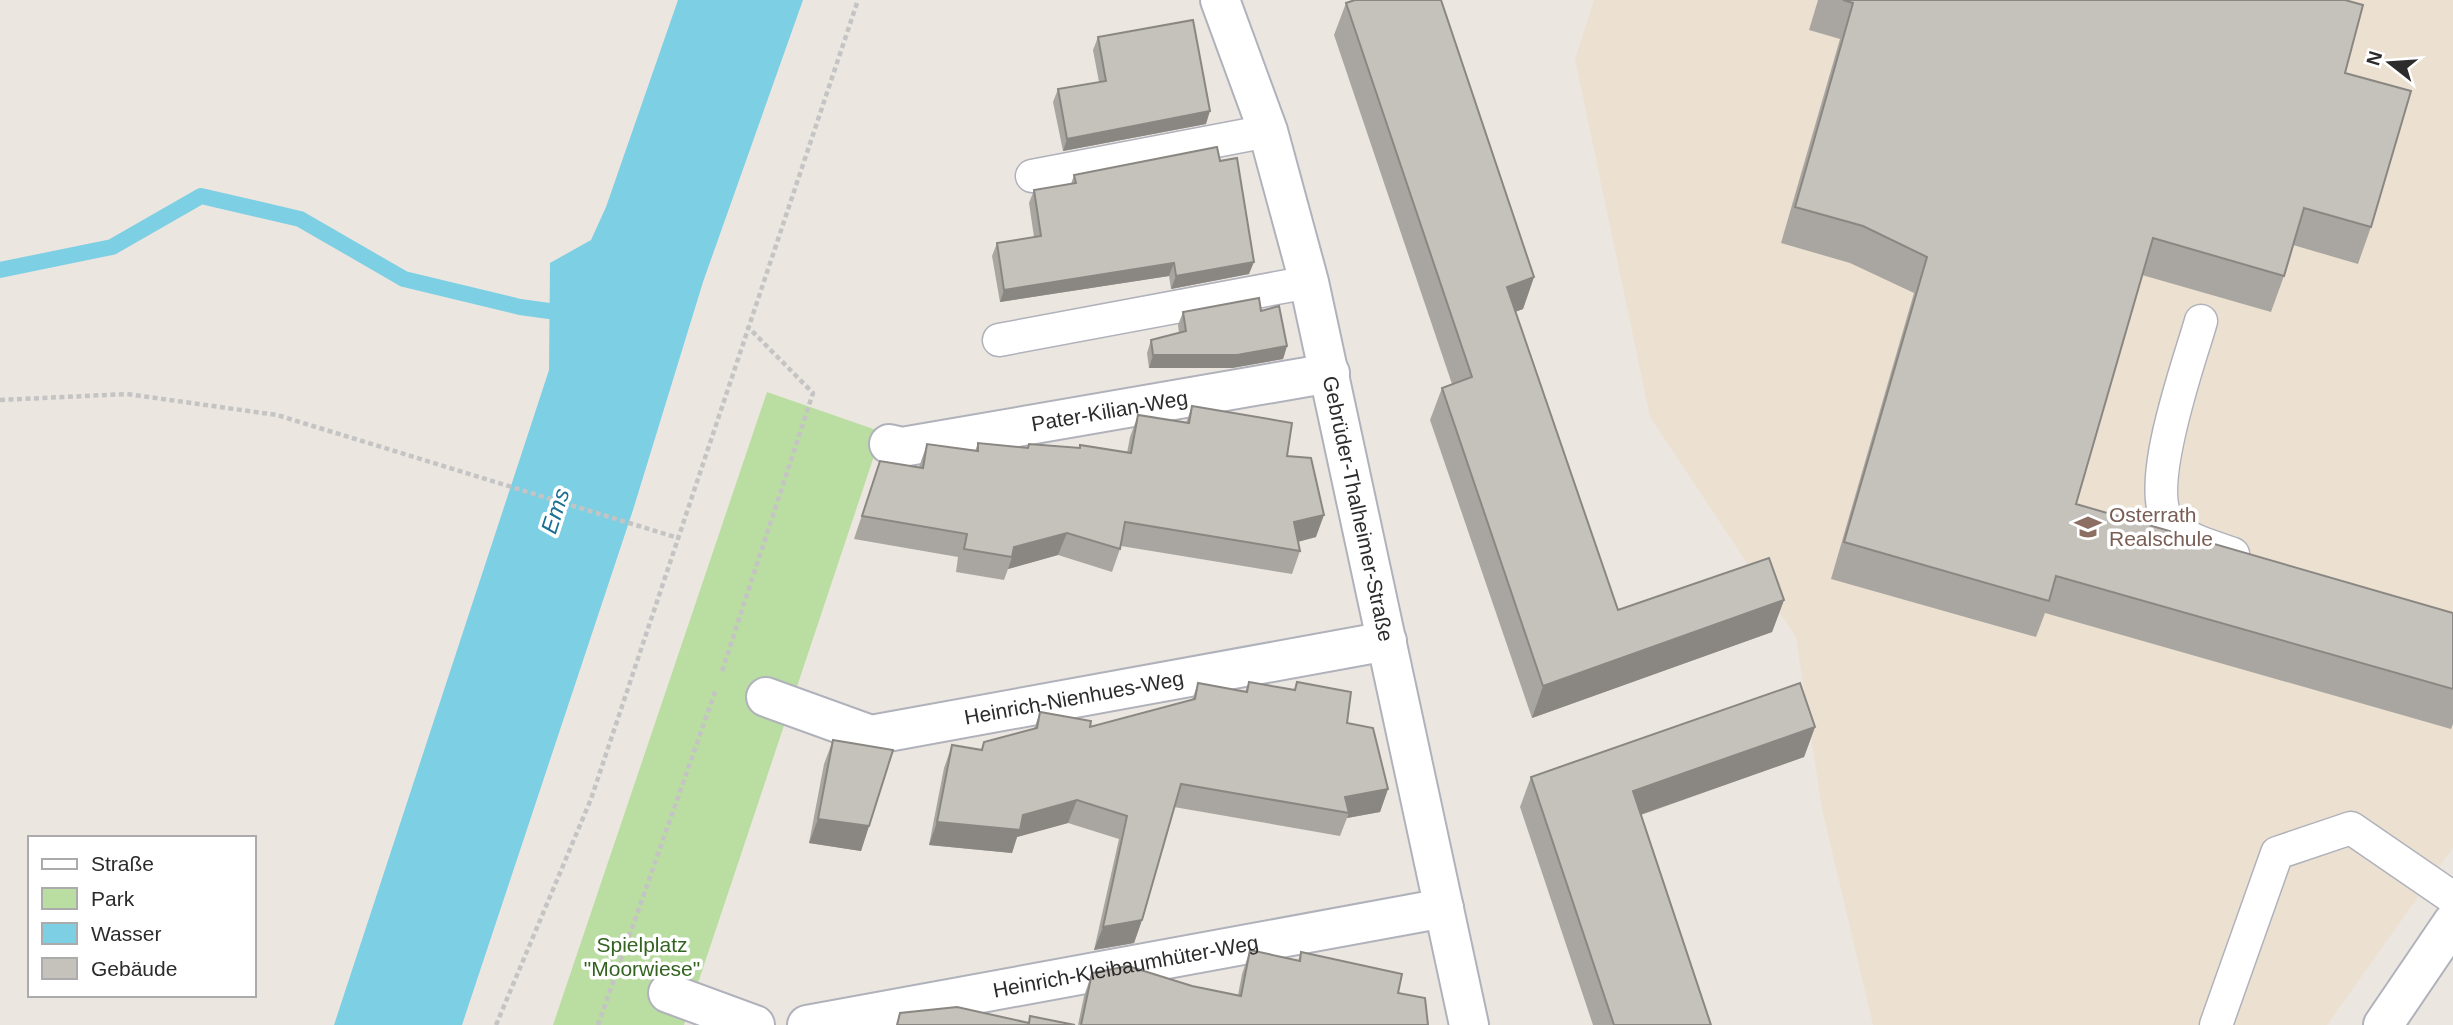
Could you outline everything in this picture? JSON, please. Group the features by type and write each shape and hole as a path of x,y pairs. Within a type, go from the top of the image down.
{"street":[{"name":"Gebrüder-Thalheimer-Straße","path":"1220,0 1268,131 1309,282 1469,1025"},
{"name":"Pater-Kilian-Weg","path":"889,444 902,447 1330,373"},
{"name":"Heinrich-Nienhues-Weg","path":"766,697 871,735 1387,641"},
{"name":"Heinrich-Kleibaumhüter-Weg","path":"807,1025 1444,908"},
{"path":"2383,1025 2453,922"},
{"path":"668,993 755,1025"}],"lane":[{"path":"1032,176 1268,131"},
{"path":"999,340 1309,282"},
{"path":"2201,321 2161,469 2162,507 2172,527 2199,541 2259,564"},
{"path":"2216,1025 2277,853 2351,828 2453,898"}],"path":[{"path":"496,1025 591,799 858,0"},
{"path":"598,1025 720,679 813,393 747,326"},
{"path":"0,400 127,394 277,415 678,538"}],"shaded area":[{"name":"Osterrath Realschule","path":"1594,0 2453,0 2453,848 2327,1025 1873,1025 1822,809 1796,637 1650,417 1575,59"}],"green space":[{"name":"Spielplatz \"Moorwiese\"","path":"767,392 882,432 684,1025 553,1025"}],"water":[{"name":"Ems","path":"678,0 803,0 703,282 633,510 462,1025 334,1025 549,370 550,263 591,240 606,207"}],"building":[{"path":"1355,0 1441,0 1534,277 1507,287 1618,610 1769,558 1784,600 1543,686 1442,388 1472,377 1346,3"},
{"path":"1843,0 2345,0 2363,5 2345,73 2411,91 2371,227 2304,208 2284,276 2153,238 2076,504 2453,613 2453,689 2056,576 2049,601 1844,542 1927,257 1863,226 1795,207 1853,3"},
{"path":"1193,20 1210,111 1067,139 1058,89 1106,81 1098,37"},
{"path":"1217,147 1220,161 1237,158 1254,262 1176,276 1174,263 1004,290 997,243 1041,236 1034,190 1076,183 1074,175"},
{"path":"1259,298 1261,311 1279,306 1287,346 1237,355 1153,355 1151,340 1186,331 1183,312"},
{"path":"1192,406 1292,423 1287,456 1311,458 1324,515 1294,522 1300,551 1125,522 1120,549 1067,533 1014,547 1012,557 964,549 967,534 862,516 880,461 923,468 927,444 978,451 978,443 1028,448 1029,444 1080,448 1080,445 1131,453 1138,415 1189,423"},
{"path":"1249,682 1295,690 1297,682 1351,692 1347,723 1373,728 1388,789 1345,797 1349,813 1181,784 1142,920 1103,927 1127,816 1077,800 1023,815 1020,830 937,822 952,745 982,750 984,742 1037,728 1040,712 1091,721 1090,727 1195,699 1198,683 1247,692"},
{"path":"1800,683 1815,727 1633,791 1711,1025 1614,1025 1531,777"},
{"path":"833,740 893,750 869,826 818,819"},
{"path":"1250,950 1300,961 1301,952 1402,974 1398,993 1425,998 1428,1025 1081,1025 1092,973 1128,966 1192,986 1241,996"},
{"path":"957,1007 1029,1023 1030,1016 1075,1025 897,1025 900,1013"}],"waterway":[{"path":"0,270 112,247 201,196 300,219 404,279 520,307 571,314"}],"place":[{"name":"Osterrath Realschule","path":"2088,527"}]}
